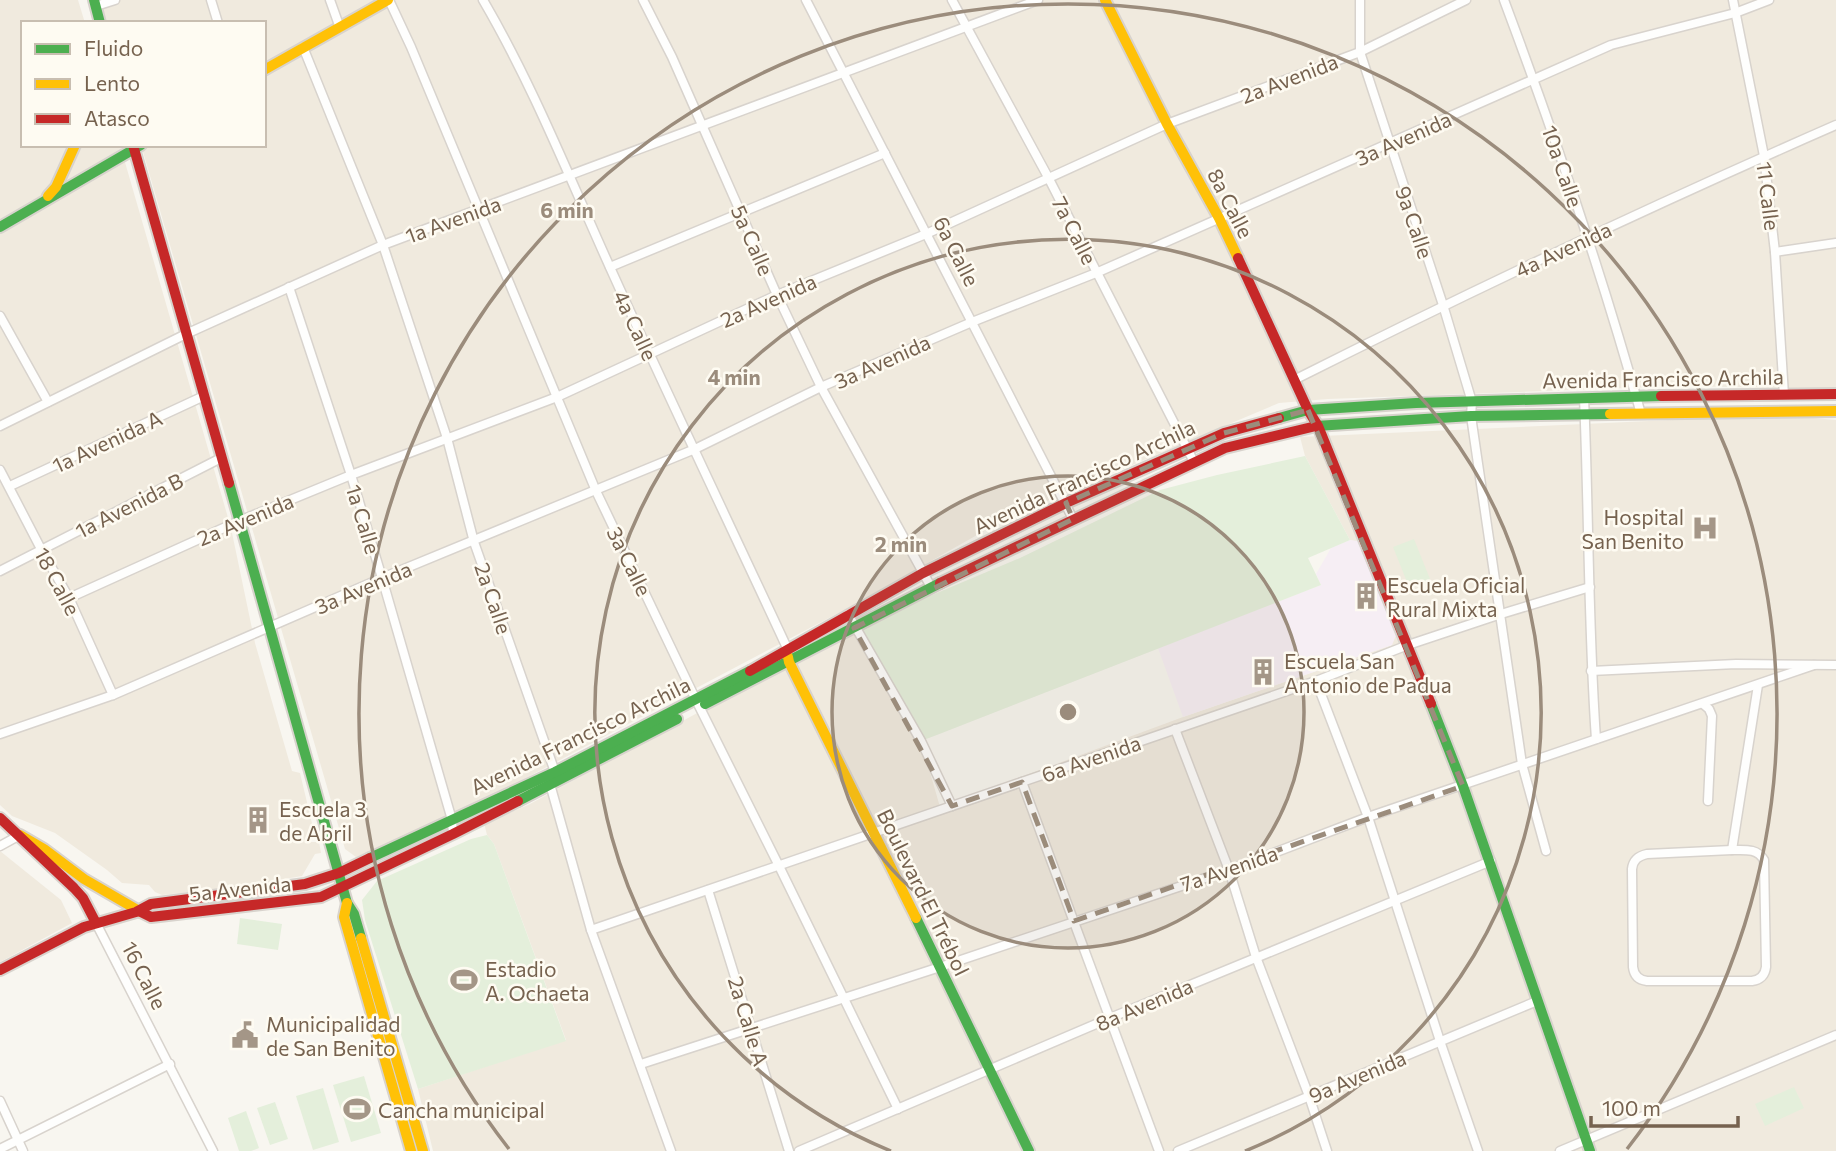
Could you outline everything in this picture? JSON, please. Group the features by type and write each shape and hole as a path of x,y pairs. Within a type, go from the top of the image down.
{"main road":[{"path":"266,69 388,0"},
{"name":"8a Calle","path":"1104,0 1167,124 1219,218 1308,410 1318,426 1463,786 1588,1146"},
{"path":"95,3 100,21"},
{"path":"44,201 56,187 74,147"},
{"path":"0,227 136,147 186,334 347,903 354,914 423,1151"},
{"name":"Avenida Francisco Archila","path":"343,887 624,747 848,614 923,573 1066,503 1224,433 1308,410 1416,403 1636,396 1836,394"},
{"name":"Avenida Francisco Archila","path":"339,873 698,703 789,663 931,587 1225,448 1318,426 1471,416 1836,411"},
{"name":"Boulevard El Trébol","path":"788,650 789,663 1029,1151"},
{"name":"16 Calle","path":"0,818 83,898 96,923"},
{"name":"16 Calle","path":"20,835 84,879 141,912"},
{"name":"5a Avenida","path":"0,970 80,929 141,912 151,904 305,884 339,873"},
{"name":"5a Avenida","path":"141,912 151,917 306,900 321,897 343,887"},
{"path":"347,903 344,916 411,1151"}],"street":[{"path":"95,3 115,0"},
{"path":"211,0 217,21"},
{"path":"330,0 340,27"},
{"name":"3a Calle","path":"388,0 411,47 596,491 898,1109"},
{"name":"4a Calle","path":"483,0 529,86 649,354 788,650"},
{"name":"5a Calle","path":"643,0 672,57 777,295 821,387 931,587"},
{"name":"6a Calle","path":"806,0 1073,519"},
{"name":"7a Calle","path":"952,0 1048,177 1194,462"},
{"name":"1a Avenida","path":"0,426 186,334 383,245 1038,0"},
{"name":"9a Calle","path":"1360,0 1360,52 1472,402"},
{"name":"2a Avenida","path":"69,598 239,521 351,475 557,397 777,295 926,234 1167,124 1360,52 1466,0"},
{"name":"10a Calle","path":"1504,0 1588,237 1642,414"},
{"name":"11 Calle","path":"1733,0 1764,156 1775,252 1784,395"},
{"name":"3a Avenida","path":"0,734 113,695 382,578 695,449 821,387 972,322 1096,273 1611,45 1735,13 1769,0"},
{"name":"2a Calle","path":"303,47 383,245 447,438 474,542 555,772"},
{"name":"4a Avenida","path":"1294,380 1443,305 1836,124"},
{"path":"610,267 885,153"},
{"path":"1775,252 1836,243"},
{"name":"1a Calle","path":"289,287 382,578 452,820 453,834"},
{"path":"0,316 48,402"},
{"name":"1a Avenida A","path":"10,486 204,396"},
{"path":"1584,398 1591,671 1596,739"},
{"path":"1472,402 1471,416 1521,764 1545,851"},
{"name":"1a Avenida B","path":"0,571 221,458"},
{"name":"18 Calle","path":"0,470 69,598 113,695"},
{"name":"6a Avenida","path":"591,930 1315,681 1408,645 1590,587"},
{"path":"848,614 921,741 953,806"},
{"path":"1591,671 1736,664 1836,665"},
{"name":"7a Avenida","path":"641,1064 1229,870 1368,817 1814,665"},
{"path":"1315,681 1368,817 1478,1151"},
{"path":"1732,850 1758,685"},
{"path":"1703,704 1712,716 1708,801"},
{"path":"1175,729 1229,870 1256,957 1327,1151"},
{"path":"555,772 550,784 591,930 671,1151"},
{"path":"1022,782 1160,1151"},
{"path":"0,846 20,835"},
{"path":"1732,850 1754,851 1762,856 1763,860 1766,967 1763,975 1756,981 1639,979 1633,967 1632,869 1635,860 1647,854 1732,850"},
{"name":"8a Avenida","path":"799,1151 1110,1018 1490,861"},
{"name":"2a Calle A","path":"708,890 789,1151"},
{"name":"16 Calle","path":"96,923 213,1151"},
{"name":"9a Avenida","path":"1178,1151 1537,1000"},
{"path":"1560,1151 1588,1146 1836,1035"},
{"path":"0,1149 170,1064"},
{"path":"0,1101 23,1151"}],"highlighted area":[{"path":"1308,410 1463,786 1074,921 1022,782 952,806 854,628 1073,519 1066,503 1224,433"}],"shaded area":[{"path":"0,0 78,0 84,21 21,21 21,147 121,147 231,528 255,643 292,771 300,773 315,836 310,837 311,842 319,842 321,853 315,854 302,876 238,887 162,895 149,885 122,883 55,833 12,816 0,805"},
{"path":"99,0 1836,0 1836,389 1679,386 1279,403 1009,517 846,609 471,807 356,857 345,849 142,147 266,147 266,21 105,21"},
{"path":"1780,415 1836,420 1836,1151 433,1151 418,1089 566,1040 484,823 528,805 854,628 921,741 940,807 1183,717 1392,645 1358,542 1350,540 1305,456 1300,437"},
{"path":"1350,540 1358,541 1397,633 1392,645 1183,717 1158,648 1321,585 1316,574 1331,548"},
{"path":"0,851 61,900 72,923 0,962"}],"green space":[{"path":"1305,456 1350,540 1308,558 1321,585 942,733 921,741 854,628 1020,558 1160,490"},
{"path":"1414,539 1430,579 1409,587 1393,547"},
{"name":"Estadio A. Ochaeta","path":"487,835 494,844 566,1041 418,1089 365,920 362,900 377,881 471,839"},
{"path":"240,918 282,924 278,950 237,944"},
{"name":"Cancha municipal","path":"364,1076 381,1133 351,1142 333,1085"},
{"path":"1794,1087 1804,1108 1765,1126 1755,1104"},
{"path":"323,1088 339,1142 313,1150 296,1096"},
{"path":"275,1102 288,1139 270,1145 257,1108"},
{"path":"246,1111 259,1148 239,1151 228,1118"}],"traffic: fast":[{"path":"94,0 99,21"},
{"path":"0,227 138,147"},
{"path":"1279,418 1308,410 1416,403 1661,396"},
{"path":"1316,426 1471,416 1610,414"},
{"path":"229,483 347,903 354,914 361,938"},
{"path":"705,704 940,583"},
{"path":"370,858 555,772 750,671"},
{"path":"1431,704 1463,786 1590,1151"},
{"path":"518,801 677,719"},
{"path":"916,918 1029,1151"}],"traffic: slow":[{"path":"266,69 388,0"},
{"path":"1105,0 1238,258"},
{"path":"48,196 56,187 74,147"},
{"path":"1610,414 1836,411"},
{"path":"788,657 916,918"},
{"path":"20,835 84,879 141,912"},
{"path":"347,903 344,917 411,1151"},
{"path":"361,938 423,1151"}],"traffic: jam":[{"path":"134,147 229,483"},
{"path":"1238,258 1308,410 1318,426 1431,704"},
{"path":"1661,396 1836,394"},
{"path":"750,671 923,573 1066,503 1224,433 1279,418"},
{"path":"940,583 1225,448 1316,426"},
{"path":"141,912 151,917 321,897 518,801"},
{"path":"0,818 74,888 83,898 96,923"},
{"path":"0,970 84,927 136,912 151,904 305,884 339,873 370,858"}],"place":[{"name":"Hospital San Benito","path":"1705,528"},
{"name":"Escuela Oficial Rural Mixta","path":"1366,596"},
{"name":"Escuela San Antonio de Padua","path":"1263,672"},
{"name":"Escuela 3 de Abril","path":"258,820"},
{"name":"Estadio A. Ochaeta","path":"464,980"},
{"name":"Municipalidad de San Benito","path":"245,1035"},
{"name":"Cancha municipal","path":"357,1109"}]}
